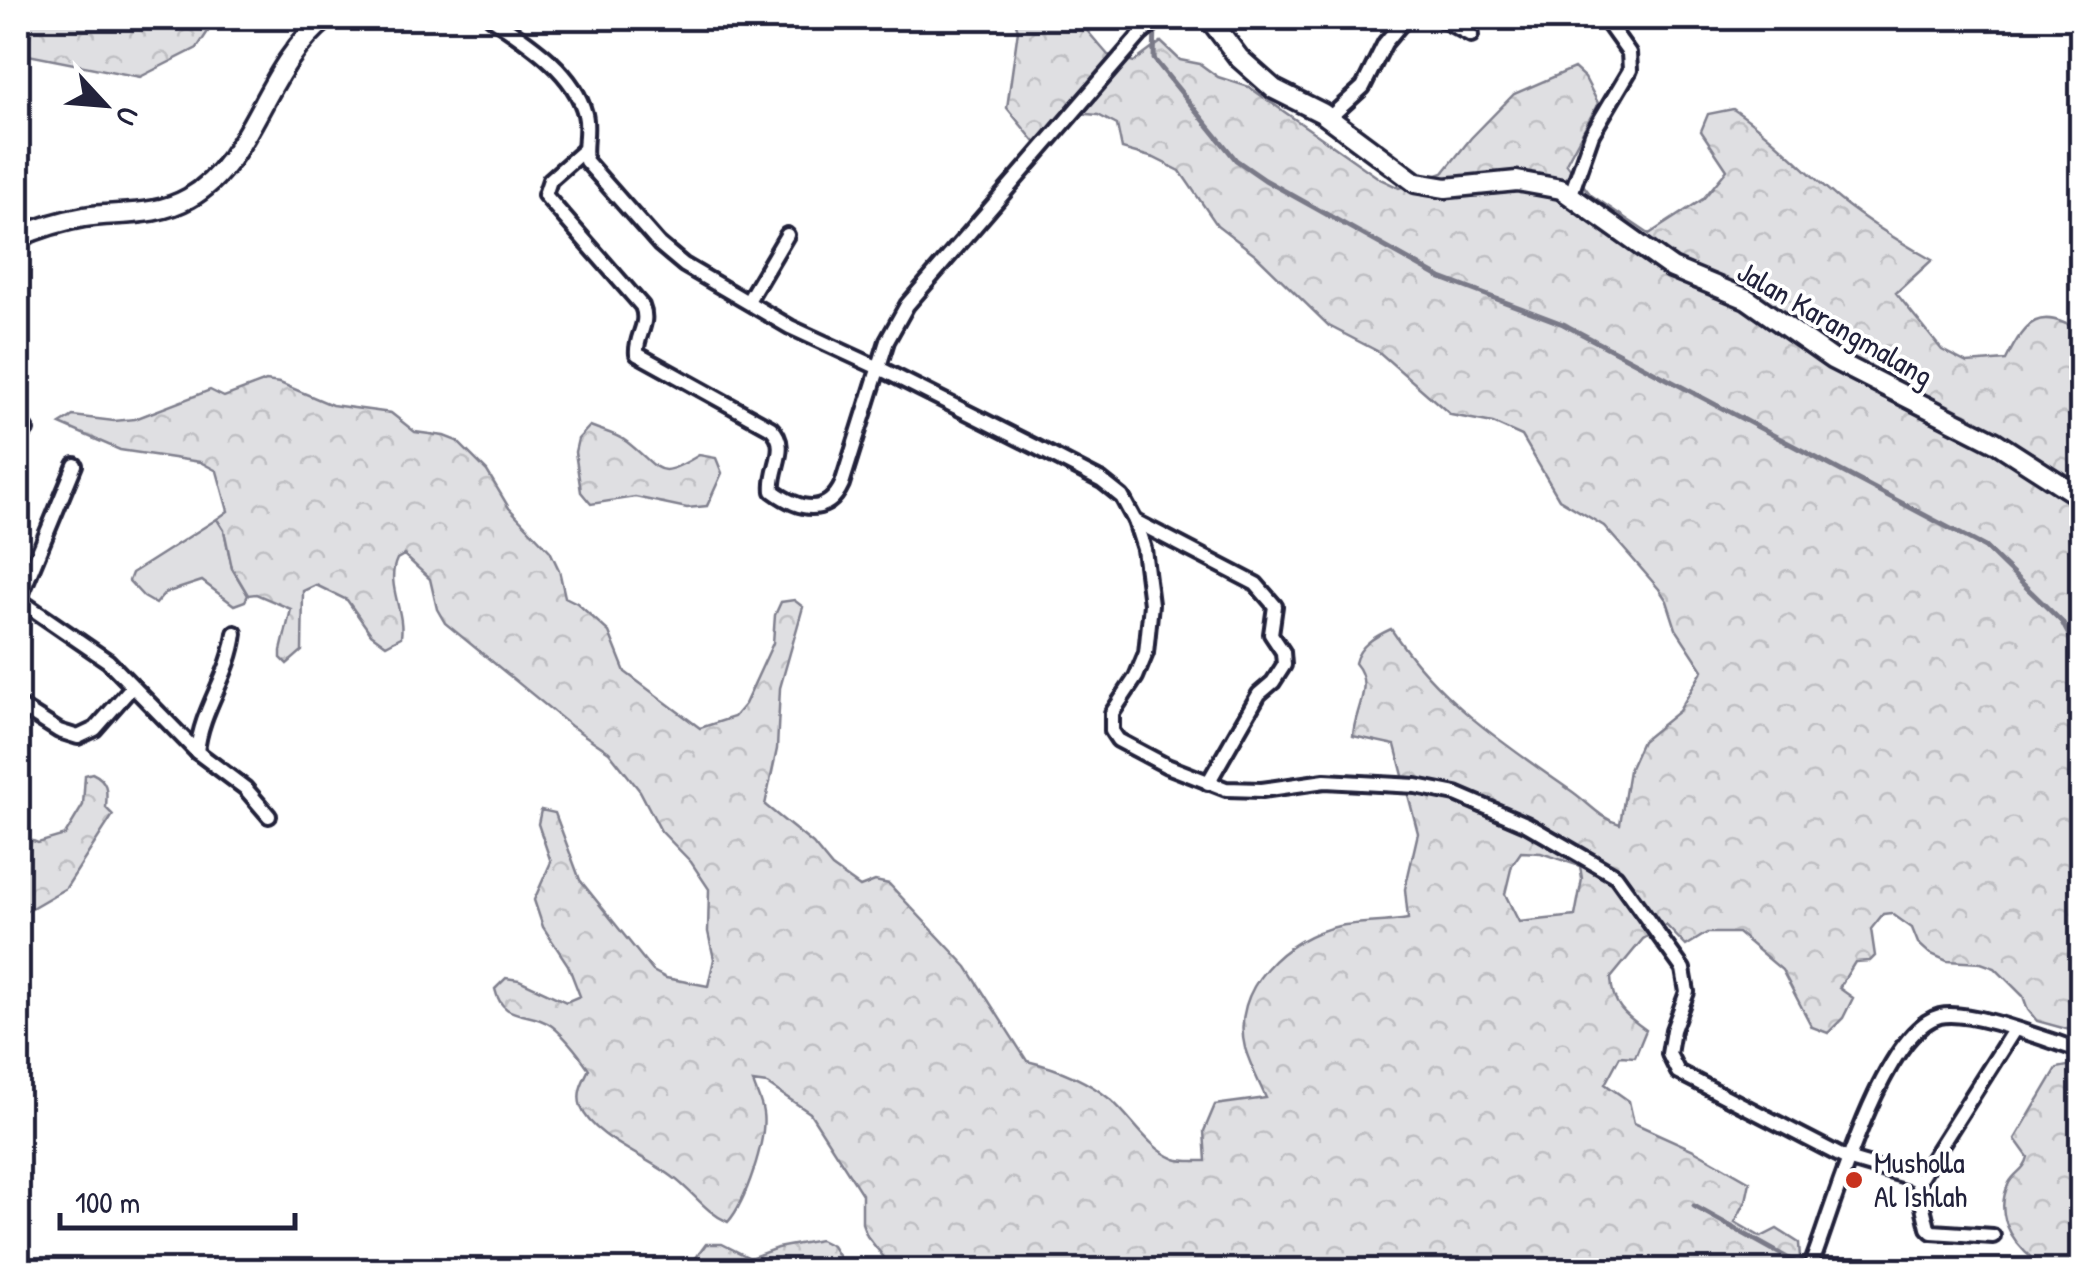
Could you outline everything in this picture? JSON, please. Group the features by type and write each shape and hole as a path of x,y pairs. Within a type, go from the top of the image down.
{"street":[{"path":"18,237 56,222 146,212 191,197 222,171 286,61 327,18"},
{"path":"492,18 546,58 582,103 588,166 684,266 790,327 1102,482 1122,498 1144,549 1151,604 1150,633 1136,677 1112,714 1112,731 1118,740 1226,788 1262,790 1324,781 1416,786 1456,794 1526,824 1616,876 1682,968 1687,992 1669,1054 1678,1072 1847,1159 1918,1181"},
{"path":"584,150 546,184 546,200 642,306 646,323 636,354 776,433 780,438 780,458 772,483 777,494 814,507 829,504 842,484 887,341 908,304 1141,34 1160,18"},
{"name":"Jalan Karangmalang","path":"1209,18 1239,58 1274,88 1329,118 1404,175 1429,186 1517,181 1571,194 1672,268 1747,299 1832,359 1995,442 2082,498"},
{"path":"1329,118 1363,86 1385,42 1406,18"},
{"path":"1438,18 1471,35"},
{"path":"1571,194 1592,134 1630,70 1629,53 1604,18"},
{"path":"748,301 787,235"},
{"path":"75,465 18,600 108,661 197,752 245,788 269,816"},
{"path":"1135,521 1256,584 1275,606 1271,634 1283,652 1284,664 1244,718 1208,783"},
{"path":"197,752 202,720 232,656 235,633"},
{"path":"18,705 78,737 96,728 132,688"},
{"path":"1812,1263 1847,1159 1888,1069 1911,1034 1926,1022 1957,1015 2082,1051"},
{"path":"1993,1236 1932,1232 1918,1181 2014,1030"}],"green space":[{"path":"18,18 217,18 197,48 140,77 18,53"},
{"path":"1014,18 1076,18 1108,55 1134,62 1161,42 1180,60 1200,64 1218,77 1249,87 1380,179 1399,188 1443,173 1514,94 1574,68 1585,78 1598,103 1566,163 1591,195 1649,234 1703,199 1727,170 1701,131 1708,114 1733,109 1851,208 1932,260 1896,293 1942,350 1967,363 2006,360 2020,335 2035,321 2054,320 2081,332 2081,1033 2037,1021 2023,996 1995,968 1947,961 1929,953 1918,943 1912,928 1891,913 1883,914 1871,929 1875,956 1870,961 1855,962 1839,988 1853,998 1843,1018 1828,1033 1812,1027 1782,970 1738,933 1707,933 1686,946 1666,925 1643,939 1611,978 1621,1008 1646,1030 1635,1057 1620,1056 1605,1084 1629,1101 1634,1123 1694,1150 1750,1182 1735,1222 1761,1237 1777,1229 1799,1243 1800,1258 1820,1270 894,1270 867,1236 862,1223 862,1194 810,1113 767,1084 753,1082 763,1113 762,1139 748,1186 728,1222 674,1178 622,1146 587,1118 579,1097 589,1069 581,1057 552,1026 504,1007 495,989 506,978 566,1002 580,996 568,965 543,927 534,900 551,862 538,824 541,810 555,813 580,880 653,971 666,978 708,986 714,959 708,932 709,889 691,862 661,831 640,791 609,752 571,726 445,623 437,609 430,579 404,555 397,559 393,578 401,637 386,645 371,634 347,600 316,585 303,591 302,651 287,664 281,651 291,609 256,594 248,595 232,568 224,530 217,519 228,511 217,471 200,462 120,450 60,424 73,416 114,421 135,419 210,390 224,397 266,381 332,405 391,413 415,432 457,441 487,471 509,508 550,551 565,597 609,632 625,672 700,728 734,717 745,704 773,643 775,615 781,602 794,600 803,607 780,688 777,749 765,805 813,844 832,867 860,887 875,881 889,884 967,967 1027,1061 1092,1086 1119,1107 1165,1154 1182,1161 1206,1161 1204,1131 1215,1105 1266,1098 1245,1048 1243,1026 1254,986 1266,969 1300,941 1319,932 1339,926 1408,919 1405,889 1418,833 1395,745 1353,736 1363,689 1361,672 1355,663 1364,646 1391,629 1429,677 1472,718 1600,814 1620,824 1629,770 1642,741 1679,711 1703,670 1676,629 1659,589 1604,526 1559,499 1522,436 1493,423 1451,415 1379,352 1329,326 1256,255 1217,225 1180,171 1122,149 1117,125 1098,115 1064,112 1038,146 1007,108 1018,30","holes":["1521,852 1541,853 1580,866 1582,879 1575,916 1519,922 1505,894 1512,865"]},
{"path":"590,426 623,439 660,469 674,468 699,455 716,458 722,473 707,506 687,508 635,497 591,504 581,492 575,452 578,439"},
{"path":"217,519 224,530 232,568 248,595 245,601 234,605 202,581 165,593 156,604 129,581 132,573"},
{"path":"92,773 104,783 106,808 113,815 66,888 23,913 18,912 18,835 38,843 65,835 83,805 85,775"},
{"path":"2081,1047 2081,1261 2070,1270 2049,1270 2011,1234 2003,1209 2004,1196 2028,1157 2015,1139 2057,1068 2078,1064"},
{"path":"820,1240 832,1246 847,1270 687,1270 706,1244 722,1244 750,1258"}],"waterway":[{"path":"1155,25 1154,59 1236,160 1265,180 1441,278 1563,324 1985,547 2062,622 2082,660"},
{"path":"1694,1206 1809,1270"}],"place":[{"name":"Musholla Al Ishlah","path":"1854,1180"}]}
